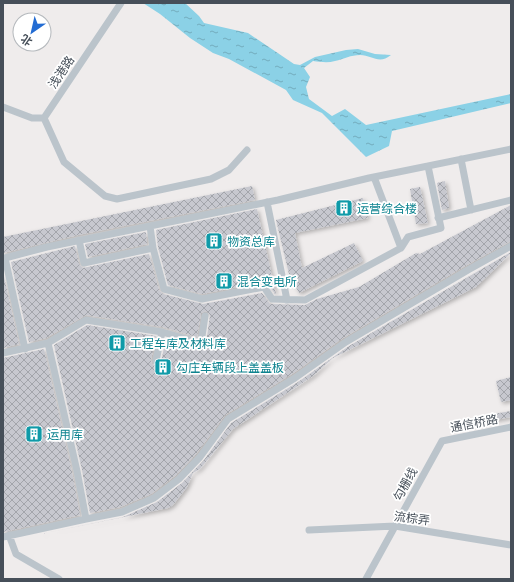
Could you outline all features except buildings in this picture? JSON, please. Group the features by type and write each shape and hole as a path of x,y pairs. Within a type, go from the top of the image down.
{"street":[{"name":"浅港路","path":"44,118 121,3"},
{"path":"3,107 32,118 44,118 64,162 105,196 117,199 211,179 229,170 247,150"},
{"path":"25,349 4,258 79,240 267,202 374,177 511,149"},
{"path":"462,159 471,210"},
{"path":"150,226 153,248 164,289 202,299 264,287 272,299 305,300 401,248 408,237 441,228 428,166"},
{"path":"374,177 401,248"},
{"path":"438,218 511,200"},
{"path":"267,202 287,300"},
{"path":"79,240 84,263 153,248"},
{"path":"59,579 16,554 6,536 122,512 154,498 179,479 195,463 228,419 295,378 346,342 511,246"},
{"path":"3,353 48,343 86,320 162,332 201,343 205,316"},
{"path":"156,361 162,332"},
{"path":"48,343 82,493 86,519"},
{"name":"通信桥路","path":"442,441 511,427"},
{"name":"勾栅线","path":"366,579 442,441"},
{"name":"流棕弄","path":"309,530 395,526 511,544"}],"water":[{"path":"143,3 185,3 204,23 248,33 294,64 300,65 315,57 346,50 358,49 375,54 391,55 383,59 360,55 330,62 313,61 304,68 310,77 306,87 309,99 332,116 345,109 366,125 511,94 511,103 392,131 389,146 366,157 322,113 293,100 286,90 229,59 213,53"}],"place":[{"name":"运营综合楼","path":"344,208"},
{"name":"物资总库","path":"214,241"},
{"name":"混合变电所","path":"224,281"},
{"name":"工程车库及材料库","path":"117,343"},
{"name":"勾庄车辆段上盖盖板","path":"163,367"},
{"name":"运用库","path":"34,434"}]}
